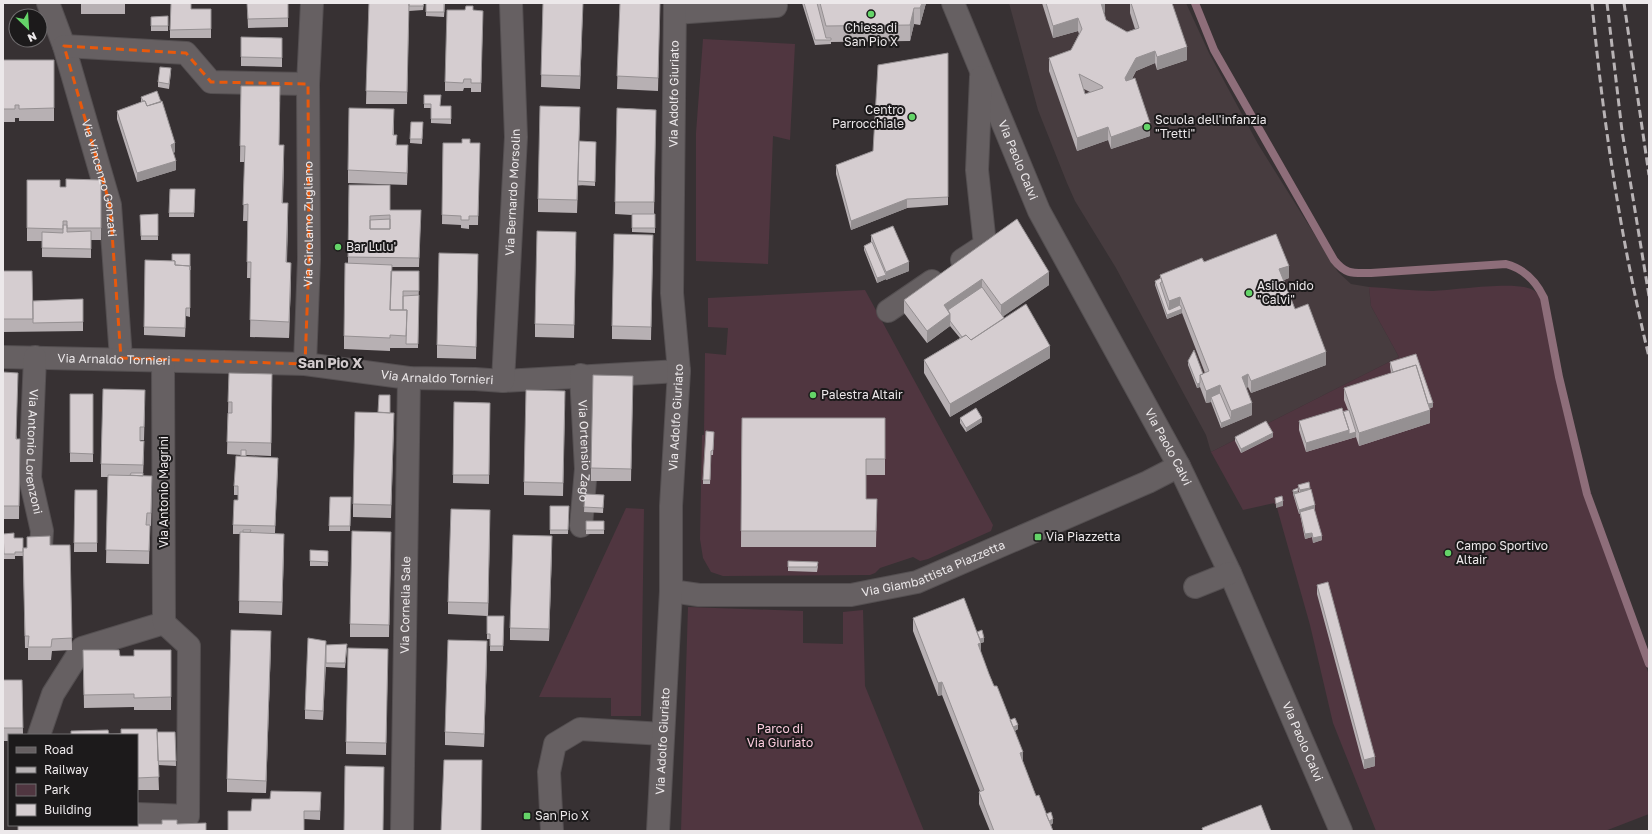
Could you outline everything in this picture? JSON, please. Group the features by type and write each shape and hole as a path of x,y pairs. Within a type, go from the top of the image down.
{"street":[{"name":"Via Vincenzo Gonzati","path":"48,3 64,46 110,205 121,358"},
{"name":"Via Girolamo Zugliano","path":"305,364 309,259 308,84 312,3"},
{"name":"Via Bernardo Morsolin","path":"503,381 516,137 511,3"},
{"path":"675,8 776,6 775,3"},
{"name":"Via Paolo Calvi","path":"953,3 1039,211 1178,466 1230,573 1341,831"},
{"name":"Via Adolfo Giuriato","path":"658,831 671,591 671,506 679,371 672,293 675,8"},
{"path":"64,46 186,53 211,82 308,84"},
{"name":"Via Paolo Calvi","path":"888,311 985,244 976,170 981,71"},
{"name":"Via Arnaldo Tornieri","path":"3,357 121,358 163,361 305,364 409,378 503,381 581,375 679,371"},
{"name":"Via Antonio Lorenzoni","path":"36,357 30,478 42,531 41,546"},
{"name":"Via Antonio Magrini","path":"163,361 164,623"},
{"name":"Via Ortensio Zago","path":"581,375 586,469 582,526"},
{"name":"Via Cornelia Sale","path":"402,831 409,378"},
{"name":"Via Giambattista Piazzetta","path":"671,591 699,595 851,595 917,582 1093,514 1178,466"},
{"path":"1195,588 1230,573"},
{"path":"39,734 53,694 82,648 164,623 188,646 188,816 138,814"},
{"path":"552,831 549,772 555,744 580,729 663,734"}],"highlighted area":[{"path":"64,46 186,53 211,82 308,84 309,259 305,364 121,358 110,205"}],"shaded area":[{"path":"1009,3 1186,3 1209,53 1258,144 1338,272 1351,284 1369,287 1371,306 1399,357 1211,452 1206,435 1116,268 1075,201 1038,110"}],"green space":[{"path":"703,39 795,44 790,140 773,136 768,264 696,261 696,133"},
{"name":"Campo Sportivo Altair","path":"1511,286 1531,289 1537,293 1542,300 1560,397 1584,495 1622,596 1649,675 1649,814 1605,831 1376,831 1333,723 1310,625 1277,508 1274,503 1243,510 1211,452 1399,357 1371,306 1369,287 1433,291"},
{"name":"Palestra Altair","path":"865,290 993,525 991,531 928,559 920,561 913,557 880,568 875,573 870,575 723,576 711,572 703,558 700,539 702,435 704,435 705,353 726,355 728,328 708,327 708,298"},
{"path":"626,508 644,509 641,716 611,716 611,698 539,697"},
{"name":"Parco di Via Giuriato","path":"688,607 803,611 803,643 843,644 843,612 863,610 865,686 924,831 681,831"}],"building":[{"path":"171,3 191,3 191,9 211,9 211,29 170,30"},
{"path":"247,3 288,3 288,18 248,19"},
{"path":"369,3 409,3 407,92 366,91"},
{"path":"409,3 424,3 423,6 409,6"},
{"path":"426,3 444,3 444,12 426,12"},
{"path":"543,3 583,3 580,76 541,75"},
{"path":"620,3 660,3 658,78 617,76"},
{"path":"804,3 817,3 826,38 831,38 831,40 815,40"},
{"path":"820,3 922,3 920,8 914,8 910,25 826,26"},
{"path":"1046,3 1101,3 1106,20 1127,32 1139,28 1131,3 1172,3 1187,47 1157,57 1155,51 1136,58 1125,78 1126,81 1135,78 1150,123 1111,137 1108,127 1077,138 1049,58 1071,50 1082,29 1078,18 1053,26","holes":["1079,74 1102,86 1103,88 1085,94"]},
{"path":"466,6 473,6 473,10 483,11 481,83 471,83 471,79 464,79 463,83 445,82 447,10 465,10"},
{"path":"168,16 168,26 151,26 151,17"},
{"path":"241,37 282,38 282,58 241,57"},
{"name":"Centro Parrocchiale","path":"948,53 948,197 907,199 851,221 836,165 873,151 878,65"},
{"path":"3,60 54,60 54,108 19,109 19,105 15,105 15,109 3,109"},
{"path":"160,67 171,68 169,84 158,82"},
{"path":"241,86 280,86 279,145 284,145 282,203 288,203 286,262 291,263 289,322 250,320 251,262 247,262 248,204 243,205 245,146 240,146"},
{"path":"157,91 161,102 147,106 141,97"},
{"path":"424,95 441,95 440,106 451,106 451,119 431,119 431,104 424,104"},
{"path":"144,101 147,106 162,101 175,143 171,145 176,161 137,173 117,111"},
{"path":"540,106 580,107 577,200 538,199"},
{"path":"349,108 394,109 393,135 397,135 396,145 408,145 407,173 348,170"},
{"path":"617,108 656,110 654,202 615,202"},
{"path":"411,122 423,122 422,139 410,139"},
{"path":"462,139 470,139 470,143 480,143 478,216 469,216 469,220 461,220 461,216 442,215 443,143 462,143"},
{"path":"579,141 596,142 595,182 578,181"},
{"path":"66,179 101,180 101,228 67,228 67,221 63,221 63,229 27,228 27,180 60,180 60,187 66,187"},
{"path":"349,185 390,185 390,210 421,210 419,258 348,257","holes":["390,215 390,229 370,229 370,216"]},
{"path":"170,189 195,189 194,213 169,213"},
{"path":"158,214 158,236 141,236 140,215"},
{"path":"632,214 655,214 655,228 632,228"},
{"path":"390,219 390,229 370,229 370,220"},
{"path":"1017,219 1049,272 1001,305 982,279 944,305 950,314 927,331 904,300"},
{"path":"63,225 67,225 67,232 91,231 91,249 42,248 42,232 63,233"},
{"path":"893,226 909,262 886,272 871,235"},
{"path":"537,231 576,232 574,325 535,324"},
{"path":"614,234 653,235 651,327 612,326"},
{"path":"1276,234 1289,266 1279,269 1295,309 1308,304 1326,352 1251,381 1248,374 1242,377 1252,403 1231,411 1220,385 1206,391 1200,375 1209,371 1180,297 1169,301 1160,275 1202,258 1204,262"},
{"path":"872,242 886,275 877,278 864,246"},
{"path":"439,253 478,254 476,347 437,345"},
{"path":"172,254 190,254 190,266 175,265 175,261 172,260"},
{"path":"145,260 175,261 175,265 190,266 190,308 186,308 185,328 144,327"},
{"path":"345,263 392,265 390,310 407,310 406,336 390,335 390,338 344,336"},
{"path":"3,271 32,271 33,319 3,319"},
{"path":"391,271 419,271 419,291 403,291 403,310 390,310"},
{"path":"1161,278 1162,282 1160,283 1169,310 1180,305 1182,309 1167,315 1155,281"},
{"path":"982,287 1004,318 971,340 966,335 962,337 950,321 950,314 948,310"},
{"path":"419,295 418,344 406,344 407,310 403,310 403,296"},
{"path":"83,299 83,322 33,323 33,301"},
{"path":"1026,304 1050,346 950,404 924,360 966,335 971,340"},
{"path":"1194,350 1203,374 1200,375 1200,383 1197,384 1188,361"},
{"path":"1416,354 1433,403 1428,404 1416,365 1393,372 1390,362"},
{"path":"1416,365 1430,410 1359,433 1344,388"},
{"path":"3,372 18,373 16,439 20,439 19,506 3,506"},
{"path":"229,373 272,374 271,443 227,442 228,413 232,413 232,402 228,402"},
{"path":"593,375 633,376 631,469 591,468"},
{"path":"103,389 145,390 144,427 140,427 140,441 144,441 143,465 101,464"},
{"path":"526,390 565,391 563,483 524,482"},
{"path":"1220,393 1231,419 1221,423 1211,397"},
{"path":"70,394 93,394 93,454 70,453"},
{"path":"379,395 390,395 390,413 378,412"},
{"path":"454,402 490,403 489,475 453,475"},
{"path":"976,408 982,418 966,428 960,418"},
{"path":"1342,408 1349,430 1306,443 1299,421"},
{"path":"1349,410 1356,432 1349,434 1343,412"},
{"path":"355,412 394,413 391,505 353,504"},
{"path":"742,418 885,418 885,459 866,459 866,499 877,499 876,531 741,531"},
{"path":"1266,421 1273,433 1241,449 1235,437"},
{"path":"706,431 714,432 713,450 711,451 710,480 703,480"},
{"path":"241,450 246,450 246,456 241,456"},
{"path":"236,456 278,458 275,526 233,525 234,500 238,500 238,486 234,486"},
{"path":"131,473 143,473 143,476 130,475"},
{"path":"108,475 152,476 151,513 147,513 146,525 150,525 149,551 106,550"},
{"path":"1309,482 1310,488 1300,490 1298,485"},
{"path":"1298,488 1298,491 1293,492 1293,490"},
{"path":"1311,489 1315,505 1299,510 1294,494"},
{"path":"75,490 97,490 97,543 74,543"},
{"path":"585,494 604,495 603,508 584,507"},
{"path":"1282,496 1283,501 1276,504 1275,498"},
{"path":"330,497 351,497 350,526 329,526"},
{"path":"550,506 569,506 568,530 550,530"},
{"path":"1314,508 1322,536 1313,538 1312,533 1305,534 1300,512"},
{"path":"451,509 490,510 488,603 448,602"},
{"path":"586,521 604,521 604,530 586,530"},
{"path":"243,530 251,530 250,532 243,532"},
{"path":"352,531 391,532 389,625 350,624"},
{"path":"240,532 284,534 282,602 239,601"},
{"path":"14,533 14,538 23,538 23,552 4,554 3,534"},
{"path":"513,535 552,536 549,629 510,628"},
{"path":"50,536 50,545 70,545 72,638 52,639 51,647 28,647 29,636 25,636 23,548 27,548 27,537"},
{"path":"310,550 328,551 328,562 310,561"},
{"path":"788,561 818,562 817,567 788,567"},
{"path":"1328,582 1375,757 1364,760 1317,585"},
{"path":"964,598 981,643 978,644 989,674 994,686 997,686 1023,752 1020,753 1036,796 1039,795 1053,831 994,831 979,792 984,790 942,682 938,683 913,618"},
{"path":"487,616 504,616 503,646 490,646 490,634 487,634"},
{"path":"231,630 271,631 266,781 227,779"},
{"path":"982,630 984,638 980,639 977,632"},
{"path":"308,638 326,641 323,711 305,710"},
{"path":"448,640 487,641 484,734 445,732"},
{"path":"347,644 345,663 326,663 326,645"},
{"path":"348,648 388,649 386,743 346,742"},
{"path":"83,650 119,650 120,656 134,656 134,650 171,650 171,697 134,698 134,694 84,695"},
{"path":"3,680 22,680 23,728 3,728"},
{"path":"1015,718 1018,725 1013,727 1010,720"},
{"path":"121,729 157,729 159,777 138,778 138,734 121,734"},
{"path":"108,730 109,734 71,734 71,731"},
{"path":"157,732 175,732 176,761 158,761"},
{"path":"444,760 482,760 481,831 441,831"},
{"path":"345,766 384,767 383,831 344,831"},
{"path":"271,791 321,792 320,811 304,811 304,831 228,831 228,811 251,811 252,799 270,799"},
{"path":"1261,805 1271,831 1203,831 1202,828"},
{"path":"1051,812 1053,819 1049,821 1046,814"},
{"path":"162,820 177,820 177,824 206,823 206,831 18,831 18,826 138,826 138,824 162,824"}],"waterway":[{"path":"1195,3 1214,50 1338,265 1350,272 1371,273 1506,264 1524,272 1537,286 1544,298 1559,377 1587,494 1649,664"}],"railway":[{"path":"1592,3 1596,48 1614,181 1630,269 1649,357"},
{"path":"1607,3 1622,131 1649,296"},
{"path":"1624,3 1649,175"}],"place":[{"name":"Chiesa di San Pio X","path":"871,14"},
{"name":"Centro Parrocchiale","path":"912,117"},
{"name":"Scuola dell'infanzia \"Tretti\"","path":"1147,127"},
{"name":"Bar Lulu'","path":"338,247"},
{"name":"Asilo nido \"Calvi\"","path":"1249,293"},
{"name":"Palestra Altair","path":"813,395"},
{"name":"Via Piazzetta","path":"1038,537"},
{"name":"Campo Sportivo Altair","path":"1448,553"},
{"name":"San Pio X","path":"527,816"}],"district":[{"name":"San Pio X","path":"330,363"}]}
